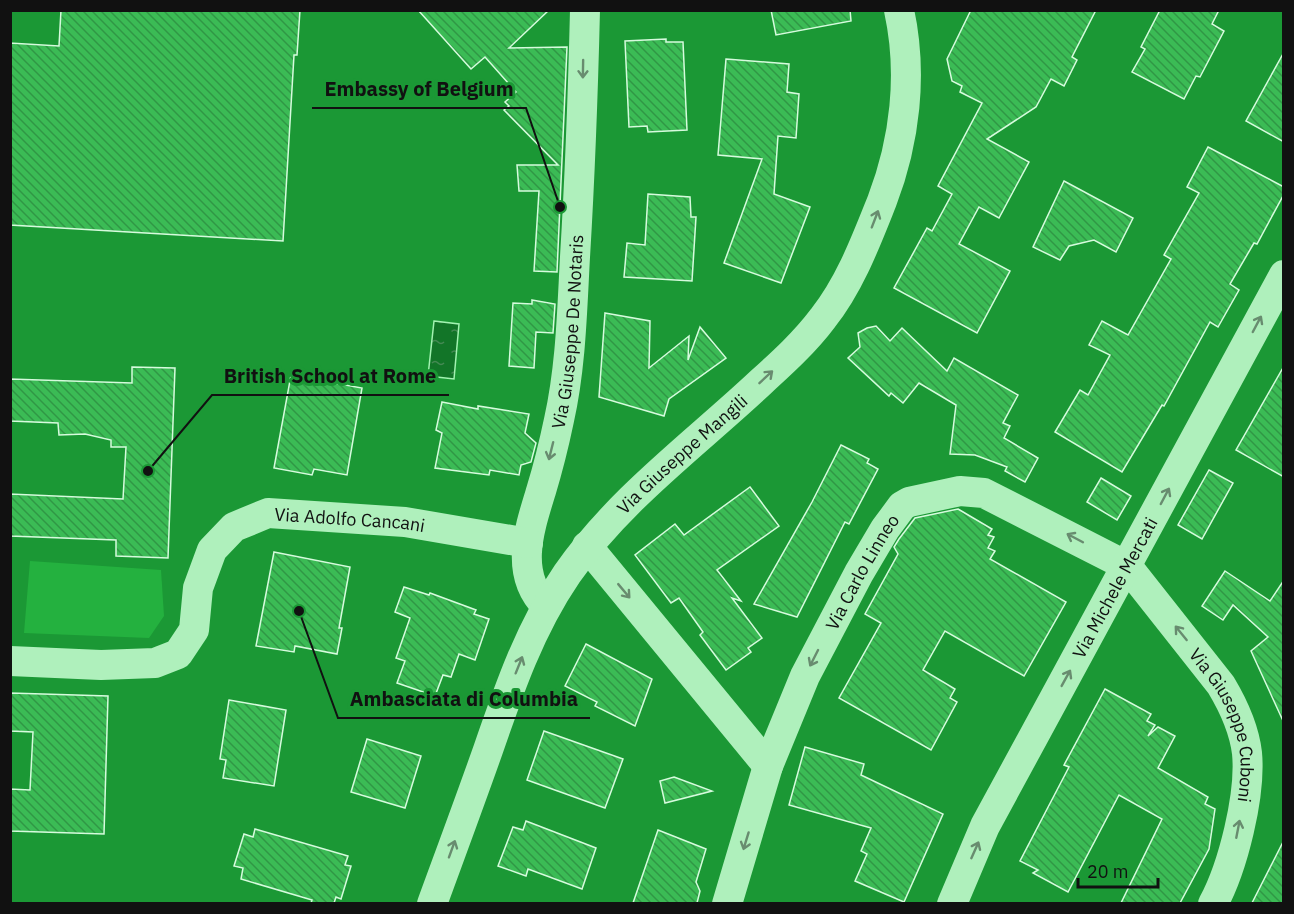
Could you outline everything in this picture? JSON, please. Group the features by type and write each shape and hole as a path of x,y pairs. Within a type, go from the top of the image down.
{"street":[{"name":"Via Giuseppe De Notaris","path":"546,606 532,588 526,562 528,543 560,419 568,368 579,186 585,10"},
{"name":"Via Giuseppe Mangili","path":"432,903 508,692 546,606 587,546 610,520 651,480 784,361 833,305 869,235 896,155 902,125 906,71 898,10"},
{"name":"Via Michele Mercati","path":"952,903 985,826 1284,275"},
{"name":"Via Carlo Linneo","path":"727,903 768,766 806,676 859,573 902,506 909,502 953,492 974,490 1127,566"},
{"name":"Via Adolfo Cancani","path":"10,661 101,665 154,663 178,654 194,630 198,588 212,550 234,527 268,513 405,522 528,543"},
{"path":"587,546 768,766"},
{"name":"Via Giuseppe Cuboni","path":"1127,566 1221,685 1231,702 1243,732 1248,771 1242,808 1233,858 1213,903"}],"shaded area":[{"path":"30,561 161,570 164,616 149,638 24,633"}],"water":[{"path":"434,321 459,324 454,379 428,376"}],"building":[{"path":"61,10 300,10 297,55 294,55 283,241 10,225 10,43 59,46"},
{"path":"418,10 549,10 509,48 567,47 557,272 534,271 539,191 519,191 517,165 558,165 504,110 509,106 505,102 516,92 485,57 471,69"},
{"path":"771,10 850,10 851,21 776,35"},
{"path":"971,10 1096,10 1072,57 1077,60 1064,86 1051,79 1036,107 987,139 1029,162 999,218 979,207 959,244 1010,271 977,333 894,288 927,228 932,231 952,194 938,186 982,103 960,92 962,86 952,81 947,59"},
{"path":"1160,10 1219,10 1212,24 1224,31 1200,77 1196,76 1184,99 1132,72 1145,49 1141,47"},
{"path":"666,39 666,42 683,42 687,130 648,132 647,126 629,127 625,41"},
{"path":"1284,52 1284,142 1246,121"},
{"path":"726,59 789,64 787,92 799,94 796,138 778,136 774,194 810,207 781,283 724,263 762,159 718,155"},
{"path":"1208,147 1284,187 1284,194 1257,244 1254,243 1230,284 1239,290 1218,327 1210,322 1164,406 1162,405 1122,472 1055,432 1080,390 1088,395 1110,355 1089,345 1102,321 1128,335 1171,259 1164,255 1199,193 1187,187"},
{"path":"1064,181 1133,218 1116,252 1094,240 1069,246 1060,260 1033,247"},
{"path":"648,194 690,197 691,217 696,217 692,281 624,277 627,243 645,245"},
{"path":"532,300 555,304 553,333 536,332 534,368 509,366 513,303 532,304"},
{"path":"605,313 650,321 649,368 689,336 688,360 700,327 726,358 669,399 664,416 599,397"},
{"path":"876,326 890,341 902,328 947,371 954,358 1018,395 1003,423 1010,426 1004,438 1038,458 1025,482 1005,471 1007,467 975,455 950,454 956,405 919,383 903,403 891,393 889,396 848,358 860,347 858,333"},
{"path":"1284,366 1284,477 1236,450"},
{"path":"132,367 175,368 168,558 116,556 116,540 10,536 10,494 123,499 126,447 111,447 111,440 85,434 59,435 58,423 10,421 10,379 132,383"},
{"path":"291,375 362,388 347,475 314,469 312,475 274,468"},
{"path":"442,402 478,409 478,406 529,414 525,433 536,443 531,462 521,465 519,475 490,470 489,475 435,468 442,433 436,430"},
{"path":"841,445 869,459 867,463 878,469 849,524 845,522 797,617 754,604 812,502"},
{"path":"1209,470 1233,483 1202,539 1178,525"},
{"path":"1101,478 1131,496 1117,520 1087,502"},
{"path":"750,487 779,526 717,570 741,601 732,598 762,638 748,648 751,652 726,670 700,635 703,632 679,598 671,603 635,555 675,524 684,535"},
{"path":"958,509 992,529 988,535 994,537 988,548 995,551 990,559 1066,602 1024,676 945,631 923,670 955,689 950,698 957,702 931,750 839,698 881,623 865,614 898,554 894,547 899,539 915,518"},
{"path":"274,552 350,567 339,628 342,628 337,654 295,646 294,652 256,646"},
{"path":"1225,571 1270,601 1284,580 1284,723 1251,651 1268,637 1233,605 1223,620 1202,606"},
{"path":"404,587 429,595 430,593 476,610 474,614 489,619 475,660 459,654 451,677 443,675 435,696 397,683 405,661 396,658 410,618 395,612"},
{"path":"586,644 652,679 635,726 595,706 597,702 565,686"},
{"path":"1105,689 1151,714 1147,721 1155,725 1148,736 1158,727 1175,736 1158,768 1208,797 1205,804 1215,809 1209,849 1180,903 1121,903 1162,819 1119,795 1068,892 1033,873 1038,870 1020,861 1069,767 1064,765"},
{"path":"10,693 108,696 104,834 10,831 10,789 30,790 33,732 10,731"},
{"path":"229,700 286,710 274,786 223,778 226,760 220,759"},
{"path":"544,731 623,759 605,808 527,780"},
{"path":"367,739 421,756 405,808 351,792"},
{"path":"805,747 864,764 861,775 943,814 904,902 855,881 867,854 861,851 871,828 789,805"},
{"path":"674,777 712,791 665,803 660,781"},
{"path":"526,821 596,848 582,889 528,869 526,876 498,866 513,827 523,830"},
{"path":"255,829 348,856 345,865 351,866 341,899 336,897 334,903 311,903 312,900 241,879 243,868 234,866 244,834 253,837"},
{"path":"658,830 706,849 696,882 700,891 697,903 633,903"},
{"path":"1284,840 1284,903 1252,903"}],"place":[{"name":"Embassy of Belgium","path":"560,207"},
{"name":"British School at Rome","path":"148,471"},
{"name":"Ambasciata di Columbia","path":"299,611"}]}
